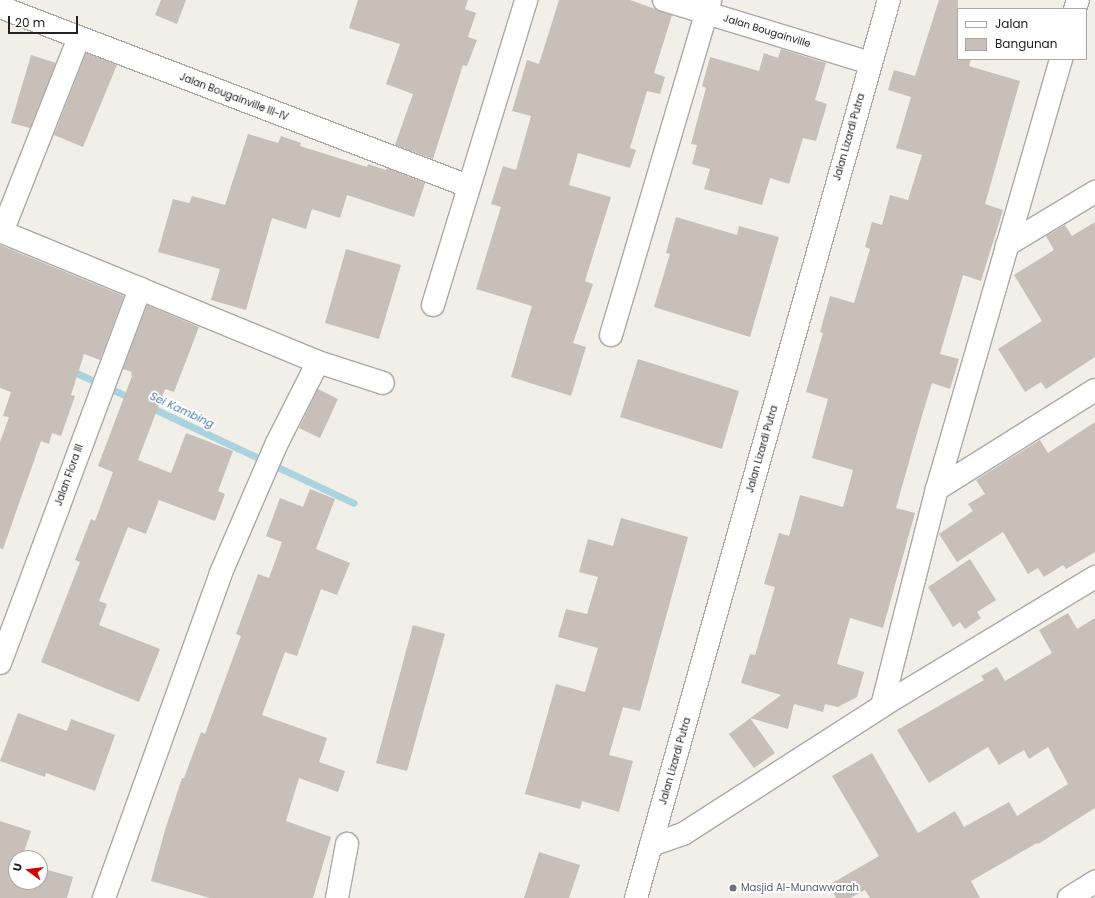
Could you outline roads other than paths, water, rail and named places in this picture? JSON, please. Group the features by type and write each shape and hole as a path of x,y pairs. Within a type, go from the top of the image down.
{"street":[{"path":"433,305 468,186 526,0"},
{"name":"Jalan Bougainville","path":"664,0 709,6 870,63"},
{"name":"Jalan Lizardi Putra","path":"636,898 870,63 889,0"},
{"path":"611,335 709,6"},
{"name":"Jalan Bougainville III-IV","path":"0,7 468,186"},
{"path":"78,38 1,231 318,362 383,383"},
{"path":"882,706 937,489 1061,60"},
{"path":"1007,245 1095,192"},
{"name":"Jalan Flora III","path":"0,663 140,288"},
{"path":"104,898 220,575 266,473 276,445 318,362"},
{"path":"937,489 1095,390"},
{"path":"651,845 683,834 882,706 1095,577"},
{"path":"337,898 347,844"},
{"path":"1069,898 1095,882"}],"waterway":[{"name":"Sei Kambing","path":"70,370 133,399"},
{"name":"Sei Kambing","path":"150,407 354,503"}],"place":[{"name":"Masjid Al-Munawwarah","path":"733,888"}]}
